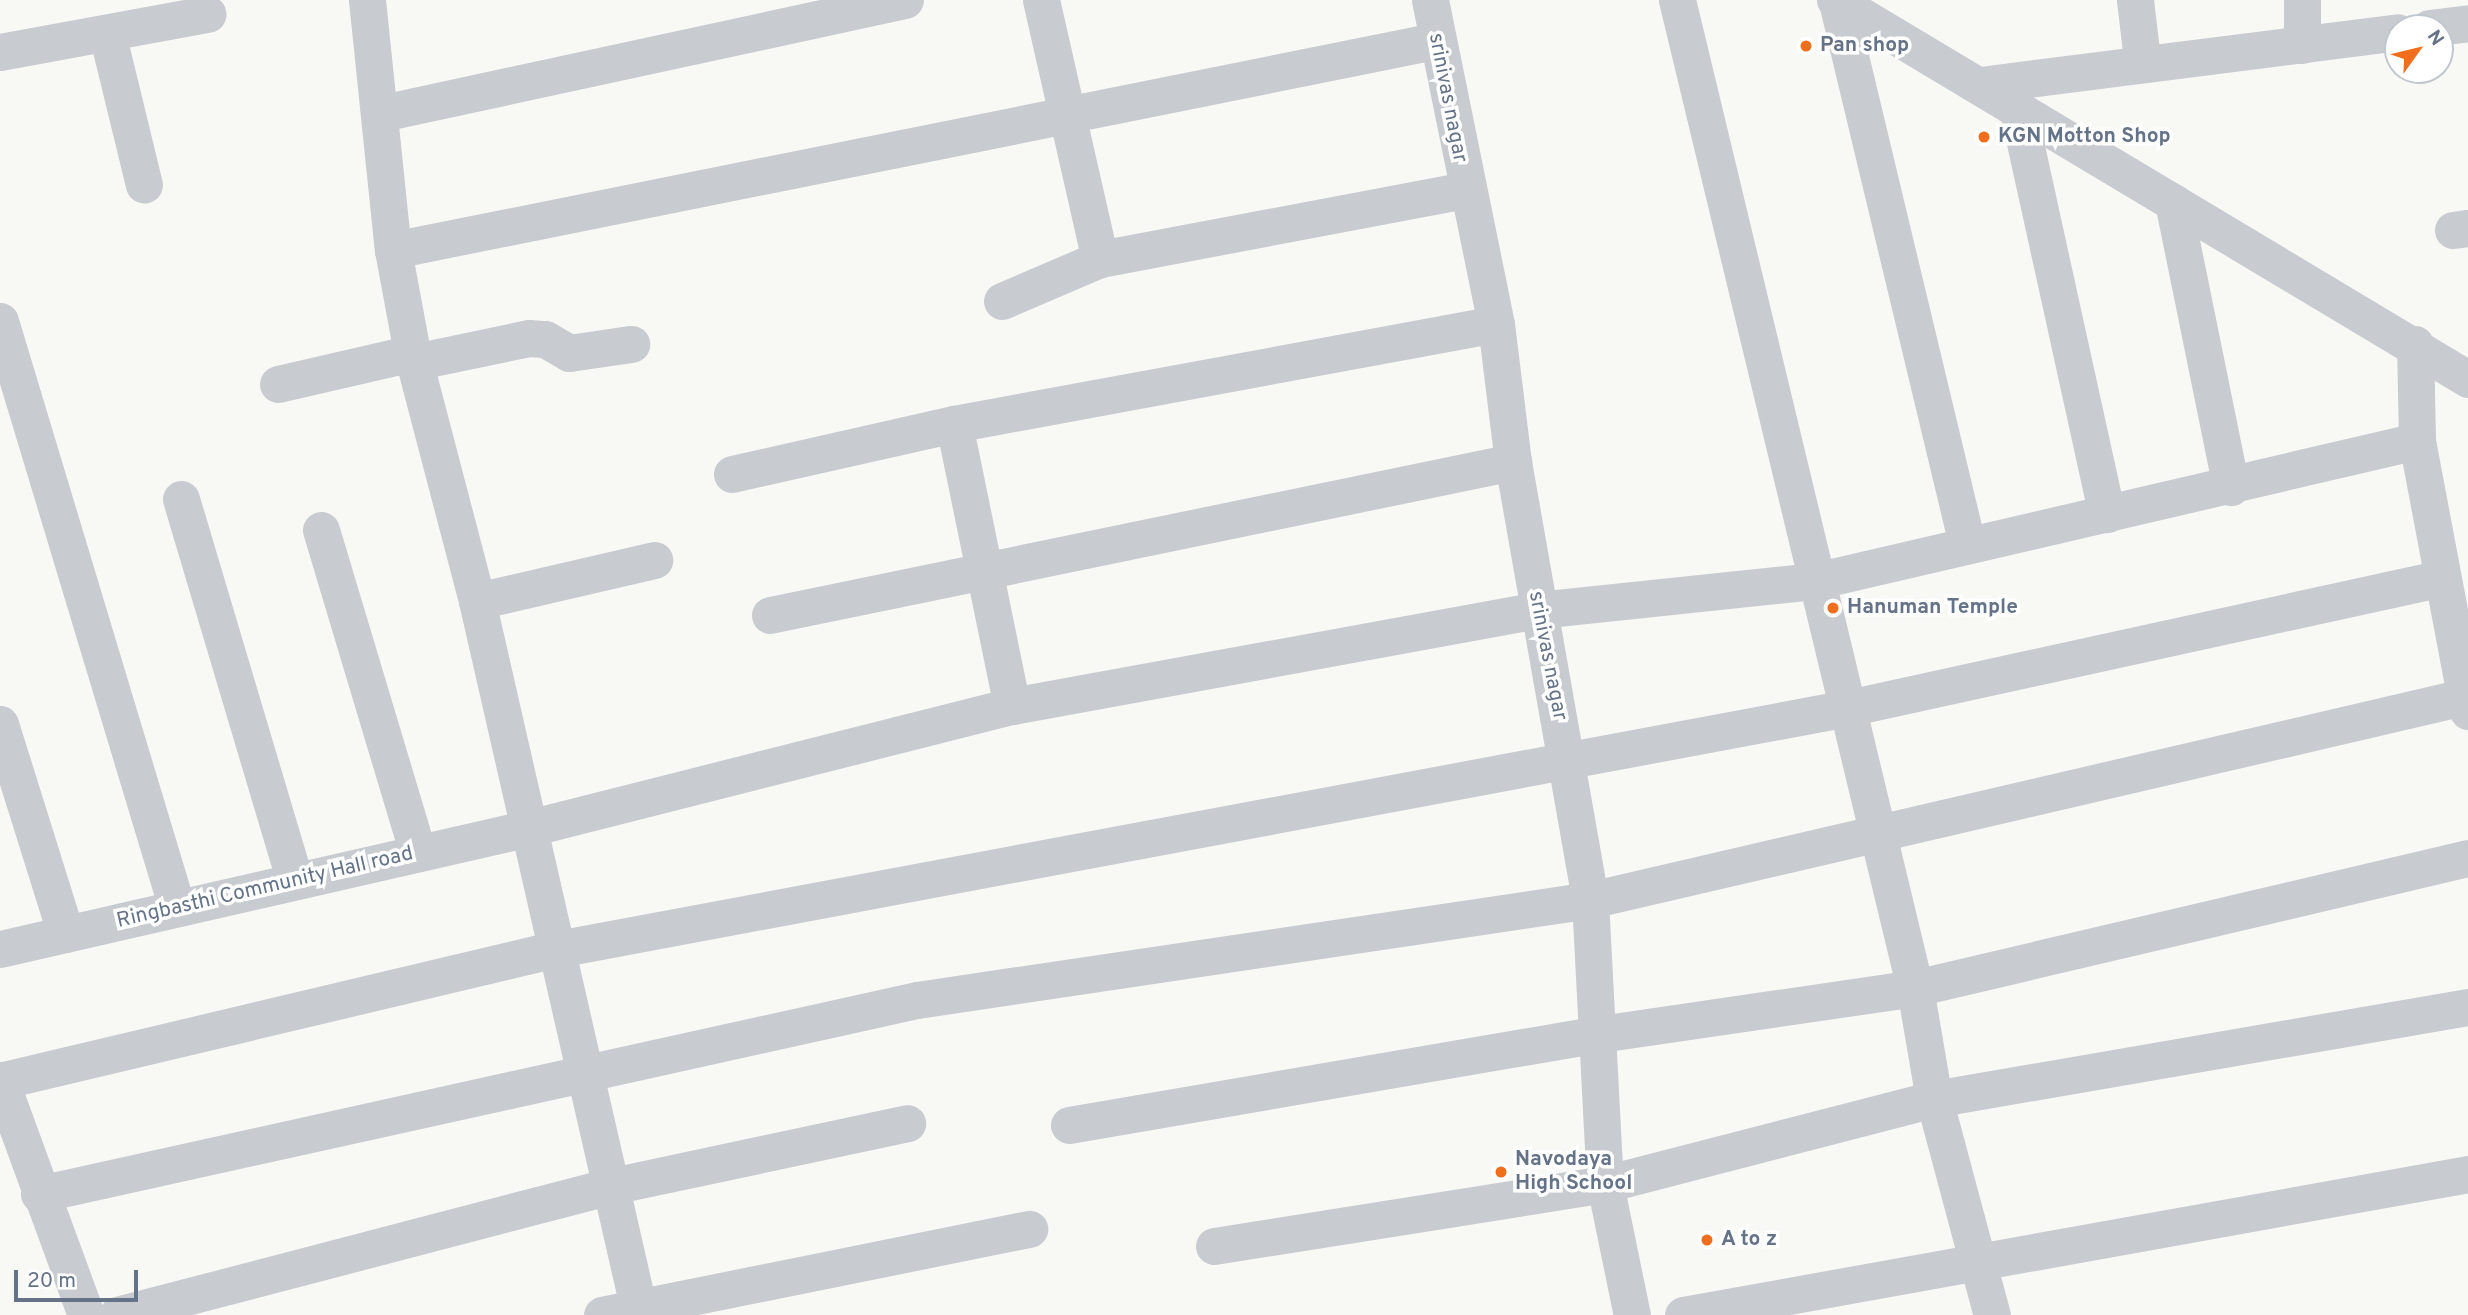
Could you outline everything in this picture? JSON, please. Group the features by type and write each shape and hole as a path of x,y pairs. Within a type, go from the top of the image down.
{"street":[{"path":"367,0 382,113 393,250 413,357 477,601 530,828 552,950 584,1072 607,1187 639,1310"},
{"path":"382,113 905,0"},
{"path":"1041,0 1100,259"},
{"name":"srinivas nagar","path":"1430,0 1435,41 1465,190 1496,324 1513,461 1590,900 1593,1035 1605,1184 1632,1315"},
{"path":"1677,0 1815,581 1848,708 1872,830 1914,988 1934,1099 1992,1315"},
{"path":"2135,0 2142,60"},
{"path":"2302,0 2302,45"},
{"path":"1836,1 2415,344 2468,379"},
{"path":"1836,1 1967,544"},
{"path":"0,52 208,14"},
{"path":"107,33 144,185"},
{"path":"1980,85 2142,60 2302,45 2384,34"},
{"path":"393,250 1065,110 1435,41"},
{"path":"2017,106 2107,514"},
{"path":"1002,301 1100,259 1465,190"},
{"path":"2173,202 2231,487"},
{"path":"0,321 177,908"},
{"path":"732,474 954,424 1496,324"},
{"path":"278,384 413,357 529,338 545,339 569,353 631,344"},
{"path":"23,1183 584,1072 917,1000 1590,900 1872,830 2467,701 2417,441 2415,344"},
{"path":"954,424 988,570 1012,706"},
{"name":"Ringbasthi Community Hall road","path":"0,949 530,828 1012,706 1538,610 1815,581 1967,544 2231,487 2417,441"},
{"path":"770,615 1513,461"},
{"path":"181,499 295,881"},
{"path":"321,530 418,853"},
{"path":"477,601 654,560"},
{"path":"86,1315 23,1183 0,1081 552,950 1848,708 2442,578"},
{"path":"0,724 66,934"},
{"path":"1069,1125 1593,1035 1914,988 2468,858"},
{"path":"1214,1247 1605,1184 1934,1099 2468,1007"},
{"path":"117,1315 607,1187 907,1123"},
{"path":"1683,1315 2468,1174"},
{"path":"602,1315 639,1310 1029,1229"}],"place":[{"name":"Pan shop","path":"1806,46"},
{"name":"KGN Motton Shop","path":"1984,137"},
{"name":"Hanuman Temple","path":"1833,608"},
{"name":"Navodaya High School","path":"1501,1172"},
{"name":"A to z","path":"1707,1240"}]}
